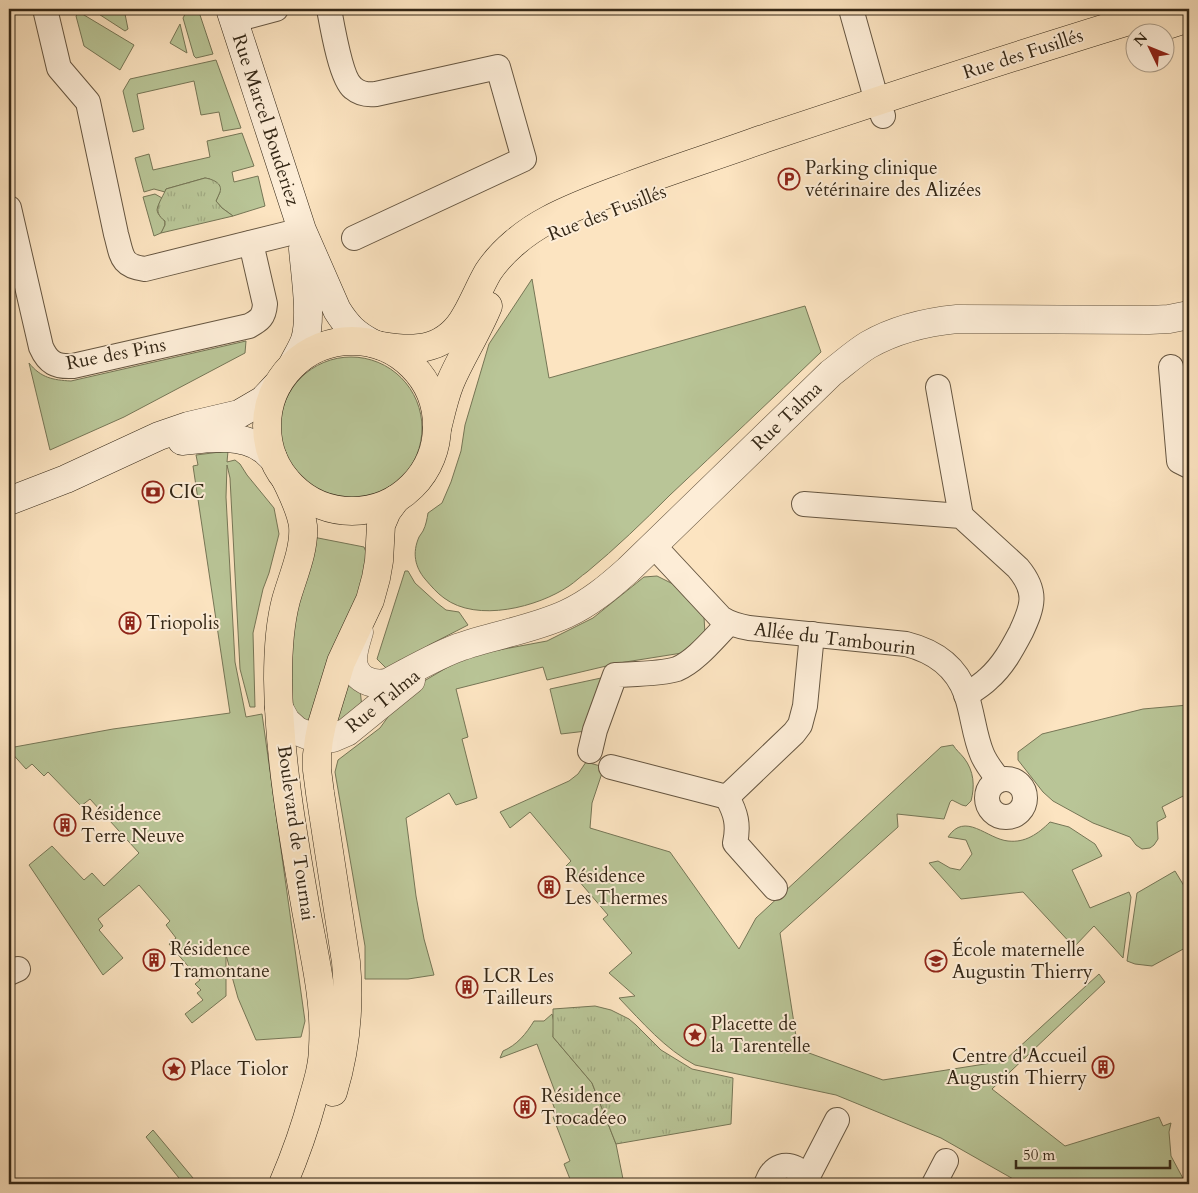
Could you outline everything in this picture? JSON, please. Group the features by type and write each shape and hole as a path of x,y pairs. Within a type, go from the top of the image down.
{"main road":[{"name":"Rue des Fusillés","path":"437,429 450,384 504,273 528,247 553,232 601,212 1012,57 1168,9"},
{"path":"1176,22 1189,18"},
{"name":"Rue des Fusillés","path":"377,344 402,349 427,348 446,339 455,331 465,317 483,282 499,258 528,232 546,220 599,197 649,178 880,108 1001,77 1126,38"},
{"path":"355,340 377,344 401,356 423,378 435,408 437,429 434,450 425,469 412,486 396,499 376,508 355,512 334,510 314,503 304,497 279,470 268,442 266,425 270,400 285,374 314,350 329,344 355,340"},
{"name":"Boulevard de Tournai","path":"279,470 299,509 303,536 280,631 278,658 279,708 291,825 322,1003 324,1033 322,1060 316,1088 294,1158 283,1184"},
{"name":"Boulevard de Tournai","path":"304,1184 340,1066 348,1003 346,962 317,770 319,739 337,673 366,610 376,578 381,525 387,511 396,499"}],"street":[{"path":"45,9 59,68 88,102 116,234 126,263 134,268 145,269 302,230"},
{"path":"232,14 276,9"},
{"path":"328,9 344,72 352,88 359,92 368,95 376,94 498,67 524,159 354,238"},
{"path":"851,9 880,108"},
{"name":"Rue Marcel Bouderiez","path":"232,14 302,230 337,310 350,329 359,337 377,344"},
{"name":"Rue des Pins","path":"9,208 41,347 49,361 64,367 249,326 256,322 264,312 264,304 251,243"},
{"name":"Rue Marcel Bouderiez","path":"285,374 303,345 307,327 308,311 302,230"},
{"name":"Rue Talma","path":"366,610 354,647 352,658 354,668 362,678 369,682 382,684 459,647 532,627 582,606 607,588 653,545 831,373 869,345 909,327 933,321 957,319 1149,320 1189,315"},
{"path":"1171,367 1179,461 1189,466"},
{"path":"9,501 66,479 159,436 188,426 239,414 263,400 285,374"},
{"path":"938,387 961,516 1018,568 1030,586 1031,596 1029,614 1007,658 987,680 966,695"},
{"path":"113,457 160,444 197,439 228,438 253,443 264,450 279,470"},
{"path":"804,504 961,516"},
{"name":"Allée du Tambourin","path":"653,545 721,618 729,623 749,628 906,644 938,657 952,669 962,684 982,754 999,780"},
{"path":"590,751 595,730 615,675 676,669 695,657 729,623"},
{"path":"726,797 794,733 800,725 806,706 812,634"},
{"name":"Rue Talma","path":"319,739 333,738 347,732 389,699 437,657"},
{"path":"279,708 291,726 305,735 319,739"},
{"path":"611,767 726,797 733,808 736,822 737,833 735,843 775,888"},
{"path":"805,1182 837,1120"},
{"path":"934,1184 946,1161"},
{"path":"766,1184 771,1173 779,1167 785,1166 793,1166 801,1171 805,1182"}],"green space":[{"path":"91,9 124,9 128,29 125,31"},
{"path":"188,9 198,9 213,54 196,58 194,56 183,18"},
{"path":"79,12 134,45 120,70 84,46 76,16"},
{"path":"180,24 187,53 170,43"},
{"path":"216,60 241,128 223,131 219,112 201,115 194,81 137,94 144,129 133,132 123,91 130,79"},
{"path":"242,133 254,166 232,172 234,182 258,176 265,206 233,216 216,201 220,192 210,179 205,178 166,189 165,192 154,189 144,192 135,158 149,154 153,170 210,157 207,141"},
{"path":"205,178 214,180 220,186 221,189 216,201 233,216 161,233 165,221 159,213 158,206 166,189"},
{"path":"155,194 162,198 157,210 165,224 161,233 154,236 143,197"},
{"path":"532,279 549,378 805,306 821,352 629,535 571,584 556,594 525,606 490,611 473,610 458,606 444,598 434,589 419,570 415,554 428,513 442,503 451,482 461,451 465,425 489,344"},
{"path":"246,341 245,353 124,417 50,450 29,363 43,375 59,380 71,381"},
{"path":"351,357 378,363 390,369 401,378 410,389 416,401 422,428 416,455 410,467 401,478 390,487 378,493 351,499 324,493 312,487 301,478 292,467 286,455 280,428 286,401 292,389 301,378 312,369 324,363"},
{"path":"228,451 227,462 235,460 240,464 274,508 279,534 263,589 253,633 255,707 250,707 240,669 230,478 227,465 226,497 235,662 246,717 262,714 305,1021 301,1037 256,1040 238,998 226,955 226,996 192,1023 185,1014 203,1000 197,993 201,990 195,984 200,980 169,944 176,938 166,925 170,921 139,885 98,919 103,926 99,930 123,958 103,975 29,865 52,846 84,880 92,873 104,886 139,853 90,799 81,806 48,772 44,776 32,764 26,769 9,750 9,748 113,729 230,713 193,466 198,465 196,455"},
{"path":"313,537 364,547 368,557 365,575 315,725 294,718 282,657"},
{"path":"405,571 408,571 415,583 446,610 459,612 468,625 429,645 403,662 400,660 387,669 377,659"},
{"path":"657,576 675,585 704,617 705,634 682,653 619,663 547,680 543,667 456,689 468,737 462,739 477,798 456,805 449,793 406,818 416,896 424,939 434,975 408,979 365,979 365,946 335,772 338,760 380,728 393,710 422,688 419,684 458,661 488,652 547,641 593,618 644,577"},
{"path":"344,670 360,689 362,708 335,729"},
{"path":"615,675 595,730 561,734 550,689"},
{"path":"1189,701 1189,793 1162,807 1166,817 1157,822 1158,839 1150,848 1142,849 1130,837 1093,823 1053,801 1043,792 1018,760 1018,752 1042,734 1143,709 1188,705"},
{"path":"953,745 964,758 972,773 973,790 971,801 966,806 952,800 944,819 897,814 898,827 780,933 798,1049 883,1080 1004,1061 1099,974 1105,982 992,1089 1065,1146 1159,1117 1163,1126 1171,1123 1169,1132 1171,1156 1186,1184 1022,1184 941,1138 836,1095 695,1065 664,1043 619,998 635,996 609,973 632,953 603,919 608,915 566,866 571,861 530,812 510,828 500,812 569,781 578,774 586,762 604,767 592,803 590,828 670,852 739,949 756,918 941,747"},
{"path":"1050,822 1069,827 1095,844 1102,856 1072,870 1090,908 1129,892 1131,897 1123,958 1094,926 1074,947 1023,892 961,899 929,863 938,861 950,868 960,870 972,854 966,840 948,837 962,826 969,826 1000,839 1020,841 1031,837"},
{"path":"1175,871 1189,894 1189,944 1187,947 1152,966 1127,961 1137,893"},
{"path":"595,1006 611,1010 629,1019 661,1050 692,1069 733,1078 731,1124 616,1144 592,1083 553,1037 553,1009"},
{"path":"552,1014 554,1022 553,1037 592,1083 616,1144 624,1184 572,1184 564,1164 570,1161 553,1117 557,1115 551,1099 557,1097 537,1044 500,1058 503,1051 521,1039 534,1021 544,1021"},
{"path":"153,1130 198,1184 182,1184 146,1137"}],"place":[{"name":"Parking clinique vétérinaire des Alizées","path":"789,179"},
{"name":"CIC","path":"153,492"},
{"name":"Triopolis","path":"130,623"},
{"name":"Résidence Terre Neuve","path":"65,825"},
{"name":"Résidence Les Thermes","path":"549,887"},
{"name":"Résidence Tramontane","path":"154,960"},
{"name":"École maternelle Augustin Thierry","path":"936,961"},
{"name":"LCR Les Tailleurs","path":"467,987"},
{"name":"Placette de la Tarentelle","path":"695,1035"},
{"name":"Centre d'Accueil Augustin Thierry","path":"1103,1067"},
{"name":"Place Tiolor","path":"174,1069"},
{"name":"Résidence Trocadéeo","path":"525,1107"}]}
